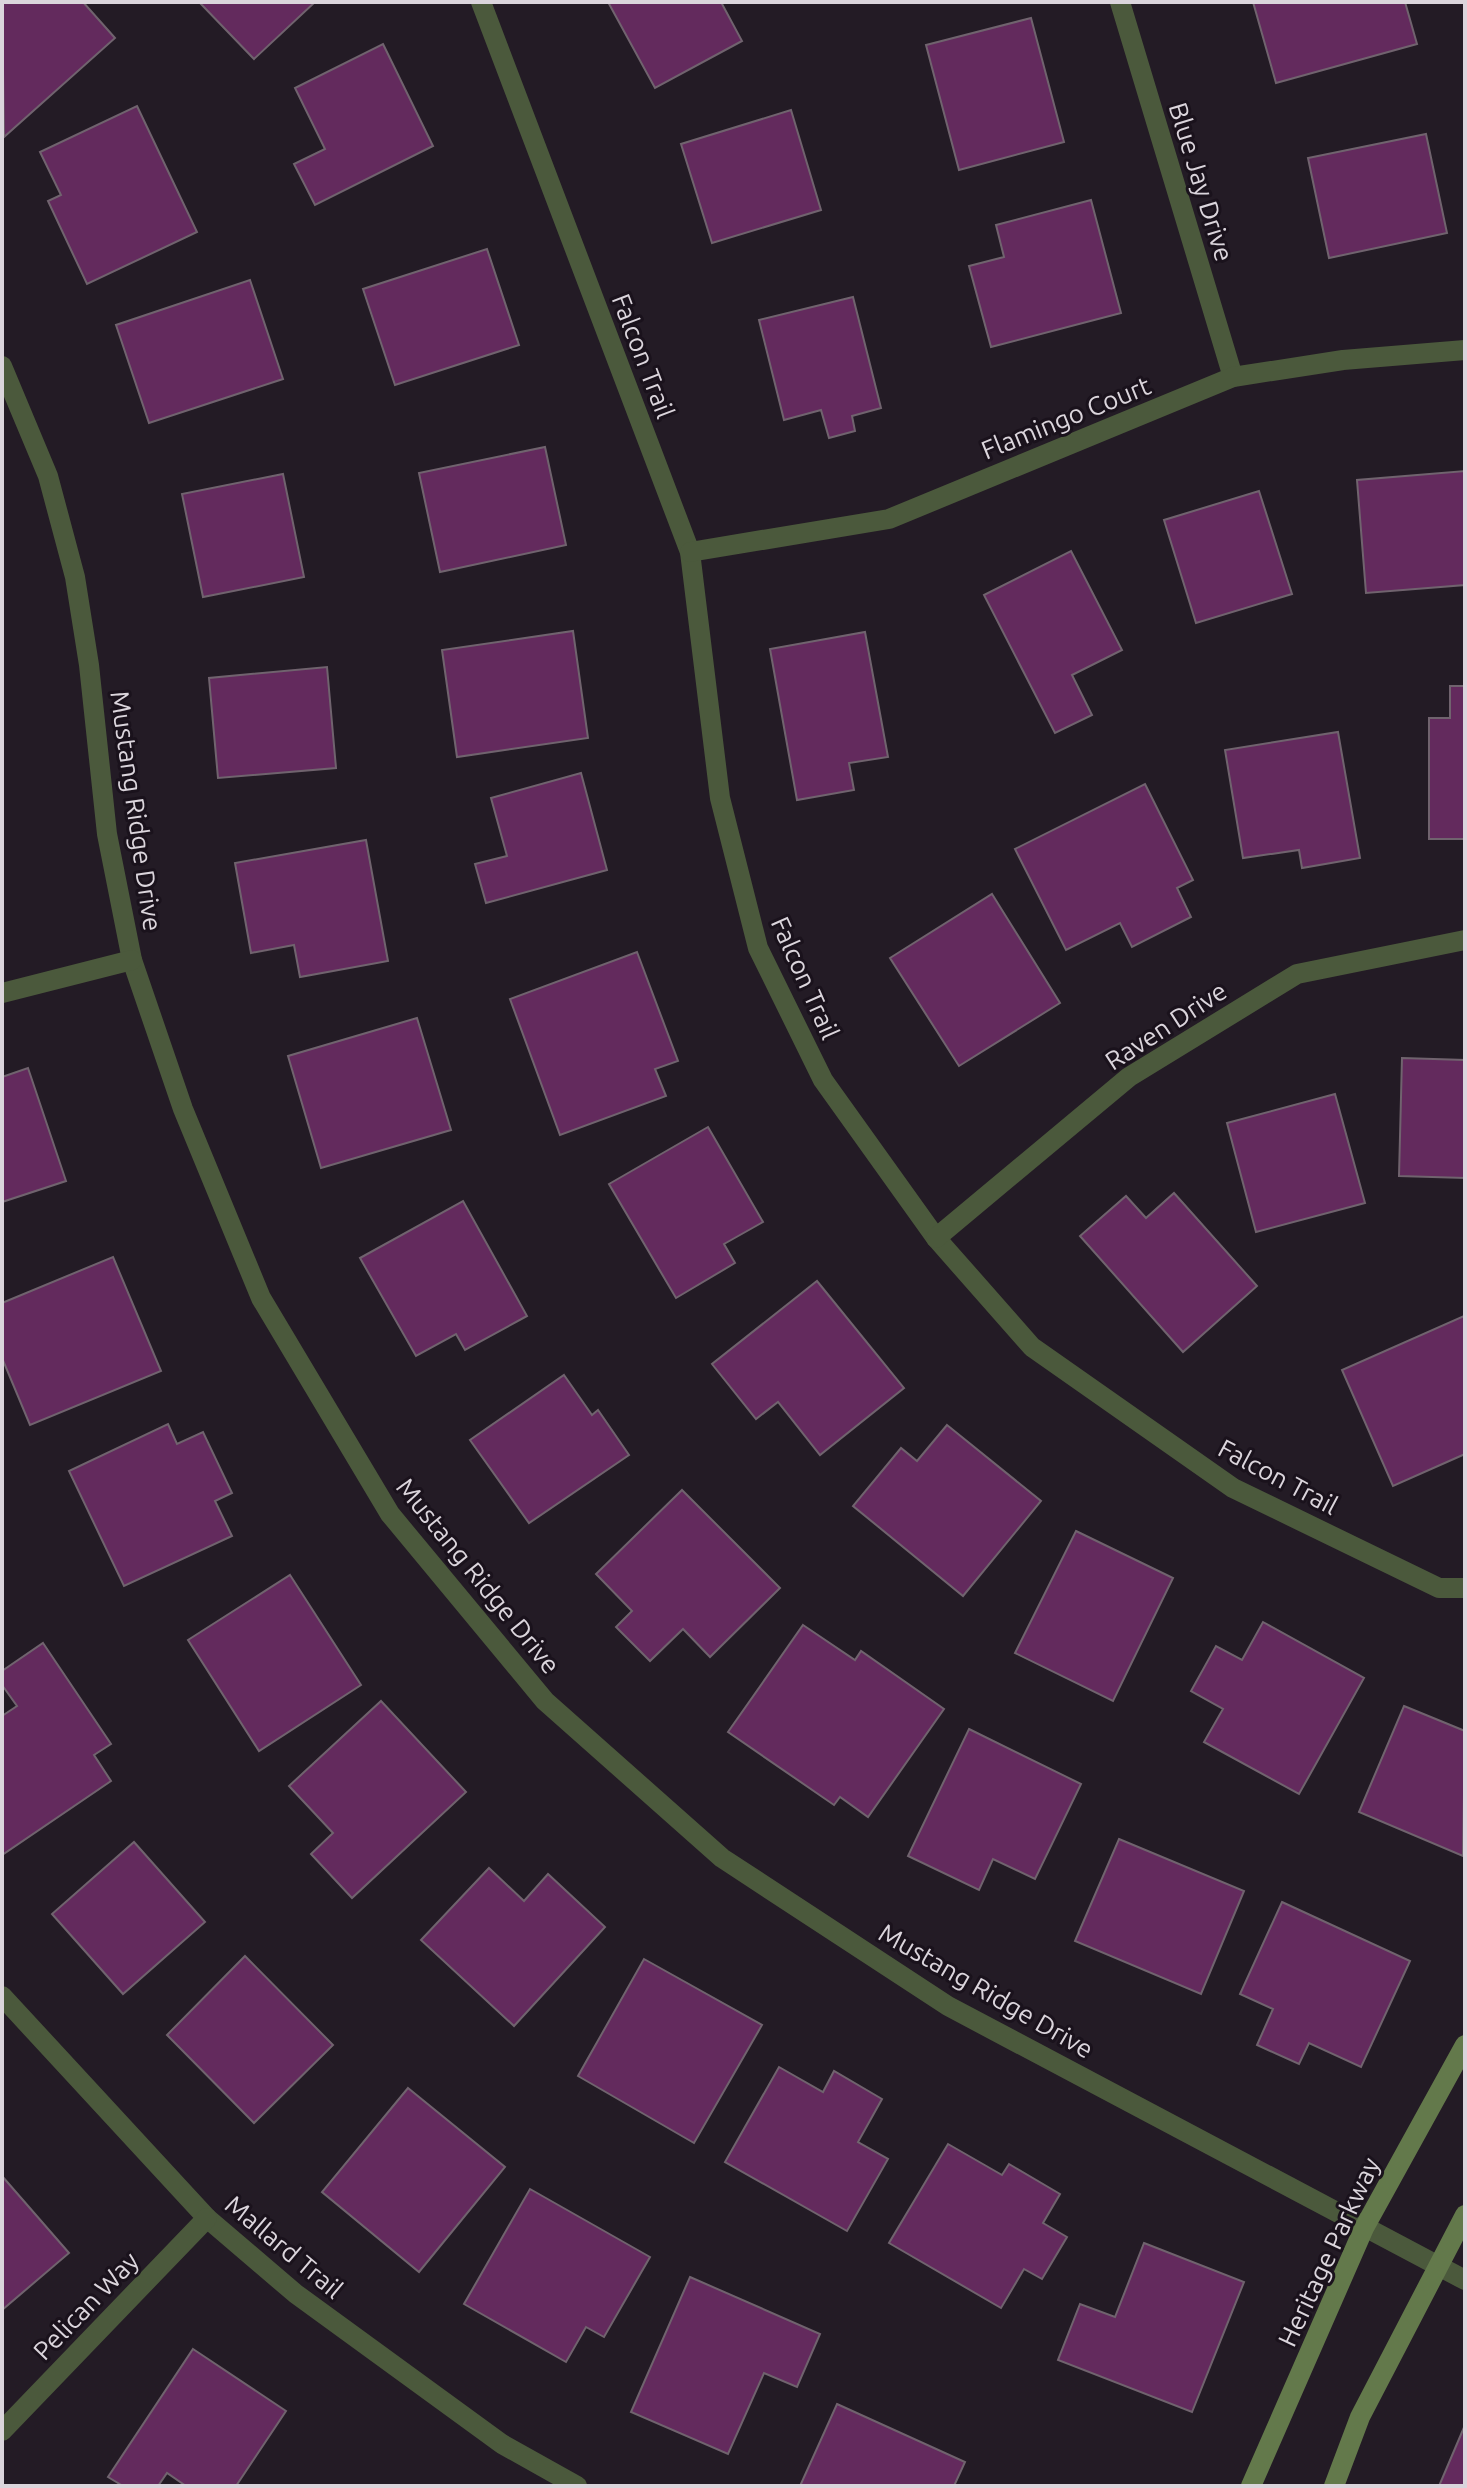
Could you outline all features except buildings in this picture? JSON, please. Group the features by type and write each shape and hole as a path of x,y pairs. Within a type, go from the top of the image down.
{"main road":[{"name":"Heritage Parkway","path":"1251,2486 1364,2228 1465,2045"},
{"path":"1334,2486 1360,2417 1465,2215"}],"street":[{"name":"Falcon Trail","path":"481,2 690,552 720,798 758,948 823,1080 936,1238 1032,1347 1233,1488 1439,1588 1465,1588"},
{"name":"Blue Jay Drive","path":"1120,2 1233,377"},
{"name":"Flamingo Court","path":"690,552 889,519 1233,377 1343,360 1465,350"},
{"name":"Mustang Ridge Drive","path":"2,366 48,476 75,577 89,665 107,834 132,960 183,1109 261,1298 390,1514 545,1701 722,1858 948,2006 1465,2280"},
{"name":"Raven Drive","path":"936,1238 1129,1077 1297,974 1465,940"},
{"path":"2,993 132,960"},
{"name":"Mallard Trail","path":"2,1996 207,2218 296,2294 502,2444 577,2486"},
{"name":"Pelican Way","path":"2,2431 207,2218"}]}
